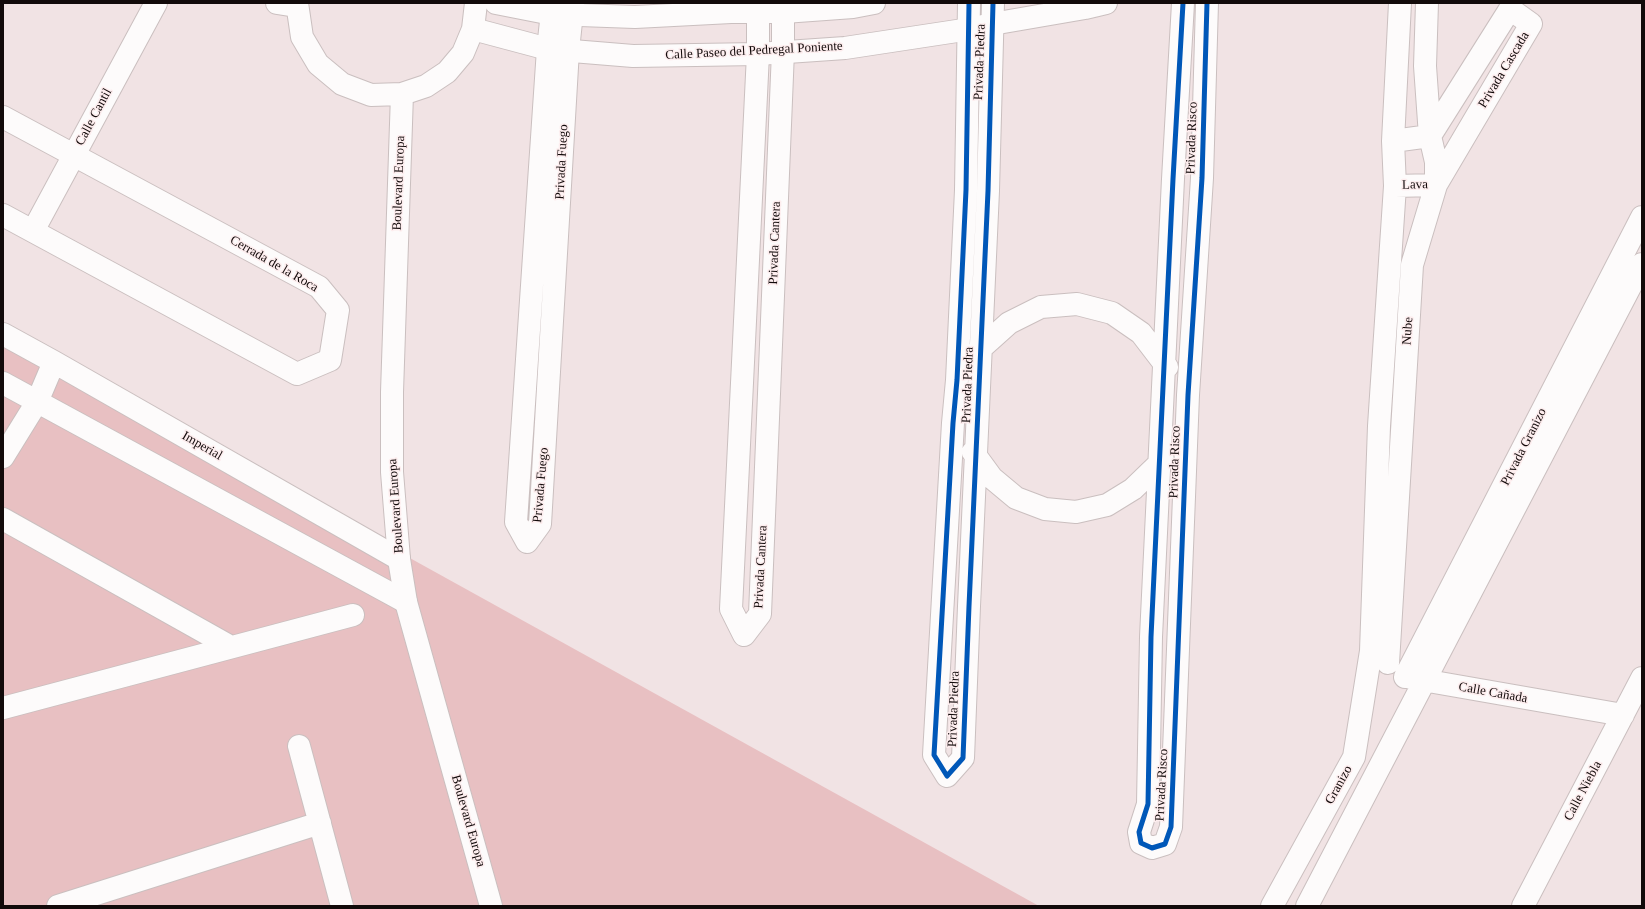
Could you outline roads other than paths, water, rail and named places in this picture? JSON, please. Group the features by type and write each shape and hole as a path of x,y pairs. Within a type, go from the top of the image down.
{"street":[{"name":"Calle Cantil","path":"33,231 156,3"},
{"path":"290,4 302,37 318,64 342,84 371,95 402,94 426,86 447,72 463,53 473,29 476,3"},
{"path":"496,3 636,17 758,8 854,7 874,3"},
{"name":"Privada Piedra","path":"969,3 970,29 966,190 957,380 953,423 934,755 947,776 963,758 968,606 988,191 993,13"},
{"name":"Calle Paseo del Pedregal Poniente","path":"473,29 558,50 633,56 758,54 783,51 845,48 970,29 993,13 1085,8 1106,3"},
{"name":"Privada Risco","path":"1183,3 1151,637 1148,804 1138,832 1141,843 1152,848 1165,844 1171,827 1188,432 1188,395 1202,178 1207,3"},
{"name":"Nube","path":"1379,657 1379,426 1395,186 1393,140 1400,3"},
{"name":"Nube","path":"1379,657 1402,427 1412,265 1436,185 1436,162 1430,136 1425,66 1427,3"},
{"name":"Privada Cantera","path":"758,8 758,54 731,609 744,634 760,614 766,437 783,51 783,7"},
{"name":"Privada Fuego","path":"547,227 516,522 527,542 540,524 547,227 562,9"},
{"name":"Privada Cascada","path":"1430,136 1510,9 1531,24 1436,185"},
{"name":"Boulevard Europa","path":"402,94 392,392 392,472 399,559 406,602 491,906"},
{"name":"Cerrada de la Roca","path":"3,117 319,287 338,310 330,360 297,374 3,215"},
{"path":"1393,140 1430,136"},
{"path":"1173,179 1202,178"},
{"name":"Lava","path":"1395,186 1436,185"},
{"path":"966,190 988,191"},
{"name":"Privada Granizo","path":"1519,478 1600,298 1642,217"},
{"path":"748,252 774,251"},
{"name":"Privada Granizo","path":"1414,679 1519,478 1618,311 1642,264"},
{"path":"1600,298 1618,311"},
{"path":"957,380 980,349 1009,323 1041,307 1077,304 1112,313 1141,333 1188,395"},
{"name":"Imperial","path":"3,334 399,559"},
{"path":"3,457 37,402 54,362"},
{"path":"3,383 406,602"},
{"path":"953,423 992,478 1016,498 1045,509 1076,512 1107,505 1134,489 1159,466 1188,432"},
{"path":"1379,426 1402,427"},
{"path":"739,437 766,437"},
{"path":"3,519 231,647"},
{"path":"943,602 968,606"},
{"path":"3,708 353,615"},
{"path":"1151,637 1179,637"},
{"name":"Calle Cañada","path":"1379,657 1414,679 1623,715"},
{"name":"Granizo","path":"1272,906 1354,757 1379,657"},
{"name":"Calle Niebla","path":"1523,906 1642,678"},
{"name":"Granizo","path":"1307,906 1414,679"},
{"path":"299,746 342,906"},
{"path":"58,906 320,823"},
{"path":"1534,884 1537,906"}]}
